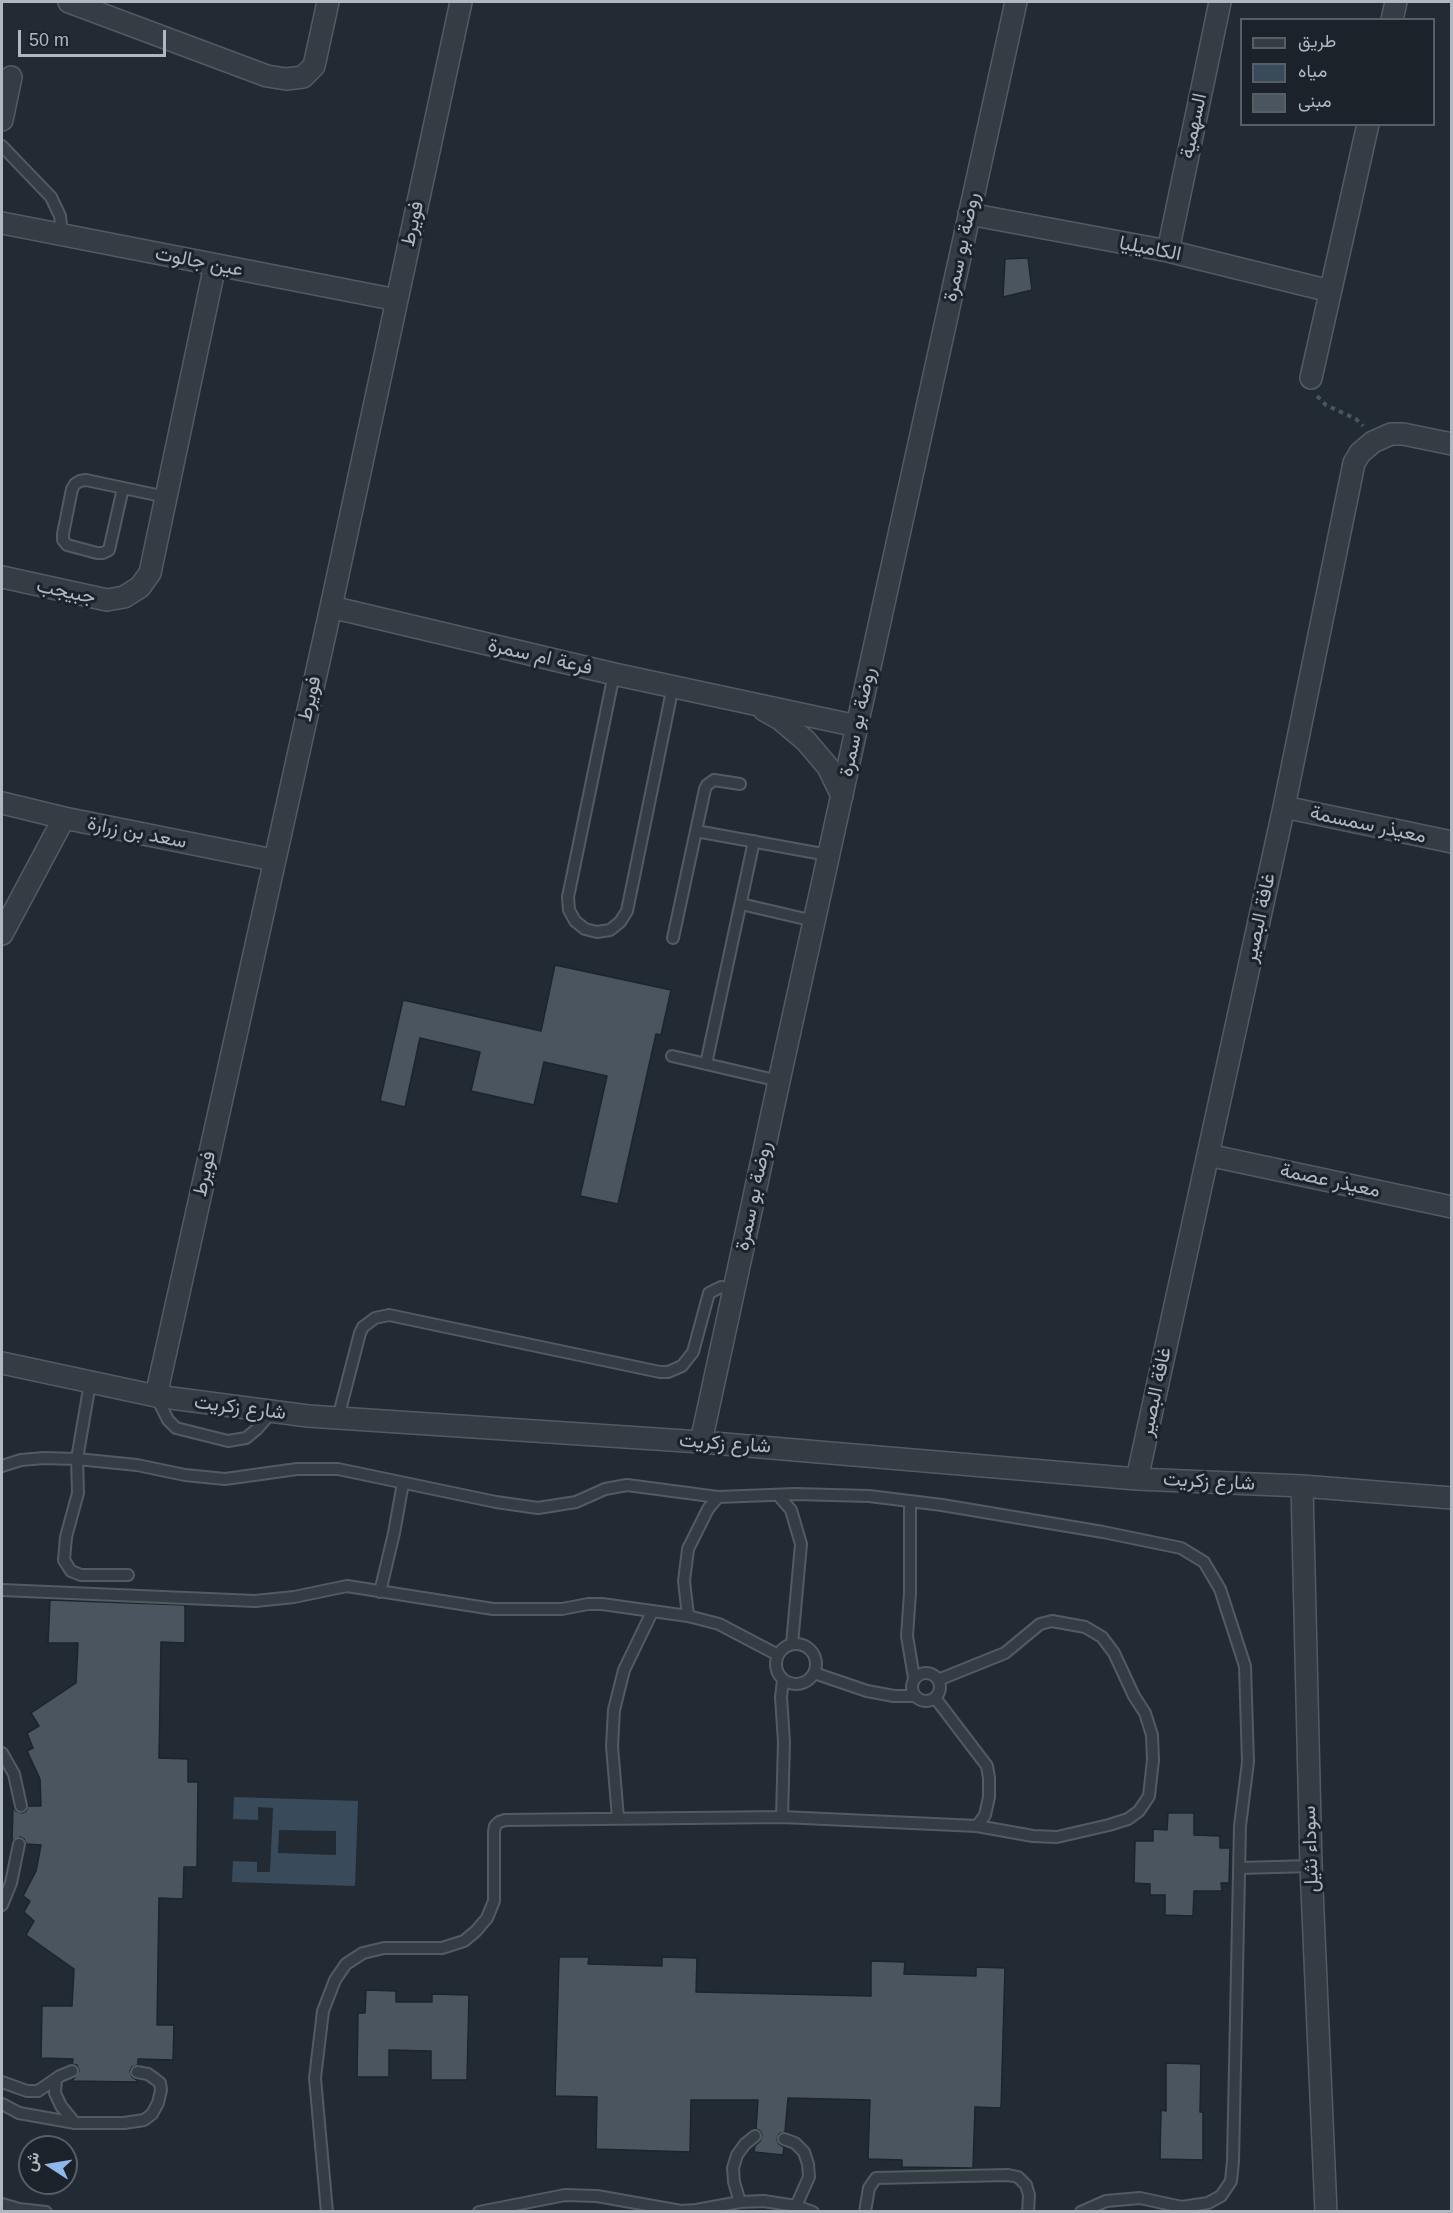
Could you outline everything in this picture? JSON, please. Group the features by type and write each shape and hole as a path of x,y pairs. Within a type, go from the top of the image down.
{"street":[{"path":"69,2 267,76 286,80 303,76 314,66 328,2"},
{"name":"فويرط","path":"156,1396 273,860 331,607 461,2"},
{"name":"روضة بو سمرة","path":"701,1442 778,1081 1016,2"},
{"name":"السهمية","path":"1168,251 1220,2"},
{"path":"1392,18 1396,2"},
{"path":"2,120 11,77"},
{"path":"1311,378 1368,126"},
{"name":"الكاميليا","path":"969,214 1168,251 1330,291"},
{"name":"عين جالوت","path":"2,223 397,300"},
{"name":"جبيجب","path":"2,577 107,600 124,597 140,587 150,573 215,265"},
{"path":"1373,442 1391,434 1403,434 1452,444"},
{"name":"غافة البصير","path":"1137,1479 1284,807 1351,475 1360,453 1373,442"},
{"name":"فرعة ام سمرة","path":"331,607 614,674 857,726"},
{"name":"فرعة ام سمرة","path":"751,702 780,719 806,741 828,767 842,796"},
{"name":"سعد بن زرارة","path":"2,803 64,818 273,860"},
{"name":"معيذر سمسمة","path":"1284,807 1452,843"},
{"path":"2,934 64,818"},
{"name":"معيذر عصمة","path":"1208,1155 1452,1208"},
{"name":"شارع زكريت","path":"2,1363 156,1396 271,1413 701,1442 1137,1479 1302,1486 1452,1498"},
{"name":"سوداء نثيل","path":"1302,1486 1311,1866 1326,2211"}],"lane":[{"path":"2,146 58,207 62,234"},
{"path":"123,488 109,550 97,553 67,545 63,540 63,534 75,484 86,480 166,496"},
{"path":"614,674 568,897 568,910 574,921 585,929 597,932 610,930 620,922 627,911 673,686"},
{"path":"673,938 707,785 714,780 740,784"},
{"path":"696,831 828,855"},
{"path":"706,1064 754,842"},
{"path":"741,904 814,921"},
{"path":"672,1056 778,1081"},
{"path":"338,1418 360,1334 369,1322 382,1316 389,1315 668,1372 682,1366 693,1352 709,1293 721,1287 734,1289"},
{"path":"90,1383 77,1459 78,1493 66,1537 64,1560 71,1571 81,1575 128,1575"},
{"path":"156,1396 168,1420 176,1428 228,1441 246,1438 258,1429 271,1413"},
{"path":"2,1467 21,1460 77,1459 137,1465 185,1475 225,1479 297,1469 339,1469 538,1509 576,1502 605,1489 627,1485 718,1497 869,1496 1114,1534 1181,1548 1204,1562 1220,1588 1245,1666 1248,1762 1240,1826 1231,2181 1221,2196 1208,2202 1182,2207 1140,2198 1106,2200 1081,2211"},
{"path":"380,1592 396,1525 403,1483"},
{"path":"778,1495 791,1510 801,1544 792,1644"},
{"path":"688,1616 684,1581 688,1549 708,1509 718,1497"},
{"path":"910,1501 910,1593 907,1636 915,1696"},
{"path":"2,1590 255,1601 294,1597 347,1587 493,1609 562,1609 588,1604 628,1607 688,1616 719,1624 778,1655"},
{"path":"618,1818 612,1746 614,1710 624,1670 652,1612"},
{"path":"327,2211 315,2078 323,2011 335,1980 346,1964 363,1953 384,1948 442,1948 464,1941 476,1931 487,1918 494,1901 494,1832 499,1822 618,1818 782,1817 977,1826 1033,1836 1057,1837 1128,1819 1139,1811 1149,1796 1153,1760 1152,1735 1145,1713 1108,1645 1094,1632 1069,1622 1052,1620 1040,1624 1005,1653 938,1680"},
{"path":"792,1644 801,1644 809,1648 816,1664 814,1673 808,1680 800,1683 783,1680 776,1664 778,1655 792,1644"},
{"path":"814,1673 867,1691 894,1696 915,1696 927,1702 936,1699 940,1691 935,1675 927,1672 920,1673 914,1678"},
{"path":"782,1817 784,1742 781,1697 783,1680"},
{"path":"936,1699 987,1766 989,1797 985,1815 977,1826"},
{"path":"2,1753 14,1774 21,1806"},
{"path":"2,1905 11,1883 19,1844"},
{"path":"1240,1868 1311,1866"},
{"path":"2,2082 27,2091 38,2091 72,2071"},
{"path":"2,2104 19,2113 75,2123 124,2123 144,2120 152,2114 161,2090 159,2083 148,2074 137,2072"},
{"path":"56,2079 55,2093 61,2106 75,2123"},
{"path":"740,2202 734,2182 733,2168 737,2155 755,2136"},
{"path":"784,2139 795,2143 804,2152 808,2164 809,2177 796,2206"},
{"path":"865,2211 869,2188 876,2178 1008,2175 1018,2177 1026,2185 1029,2195 1028,2211"},
{"path":"479,2211 565,2195 597,2196 681,2211 740,2202 770,2206 796,2206 813,2211"},
{"path":"2,2204 19,2209 46,2211"}],"path":[{"path":"1311,378 1316,395 1326,405 1356,419 1365,427 1373,442"}],"water":[{"path":"234,1797 358,1801 355,1886 232,1882 233,1861 257,1862 257,1872 270,1872 273,1808 258,1807 258,1820 233,1819","holes":["279,1830 336,1831 336,1855 278,1853"]}],"building":[{"path":"1028,258 1032,290 1003,297 1005,259"},
{"path":"555,965 671,990 661,1035 656,1034 618,1204 580,1196 607,1076 544,1062 534,1105 471,1091 480,1052 420,1038 405,1107 380,1101 403,1000 541,1031"},
{"path":"50,1600 185,1605 185,1643 161,1642 159,1758 188,1759 188,1782 198,1782 197,1867 184,1867 183,1899 159,1898 157,2025 174,2025 173,2060 138,2059 138,2065 132,2067 130,2071 137,2082 72,2081 79,2071 77,2065 72,2064 73,2059 41,2058 42,2006 72,2006 74,1969 26,1935 34,1921 24,1912 30,1901 23,1896 36,1871 41,1845 26,1844 20,1837 12,1841 13,1806 16,1811 22,1813 28,1806 41,1806 40,1779 27,1751 33,1748 27,1733 39,1726 31,1713 76,1683 78,1643 48,1643"},
{"path":"1168,1813 1194,1813 1194,1835 1220,1836 1220,1848 1230,1848 1229,1883 1221,1883 1222,1891 1194,1891 1193,1916 1165,1915 1165,1895 1150,1895 1150,1884 1134,1883 1135,1841 1153,1841 1153,1829 1167,1830"},
{"path":"559,1957 589,1957 588,1964 662,1966 662,1957 697,1958 696,1992 871,1996 871,1961 905,1962 904,1974 976,1976 976,1967 1005,1968 1001,2108 975,2107 973,2168 902,2167 902,2160 868,2159 870,2100 788,2098 785,2132 779,2134 777,2140 784,2147 783,2155 754,2152 762,2135 756,2129 758,2100 691,2100 690,2152 596,2149 597,2097 555,2096"},
{"path":"366,1990 396,1991 396,2002 432,2002 432,1994 469,1995 467,2080 431,2080 431,2051 389,2050 389,2077 357,2077 358,2013 365,2013"},
{"path":"1166,2063 1201,2064 1200,2112 1203,2112 1203,2160 1160,2159 1161,2110 1166,2111"}]}
